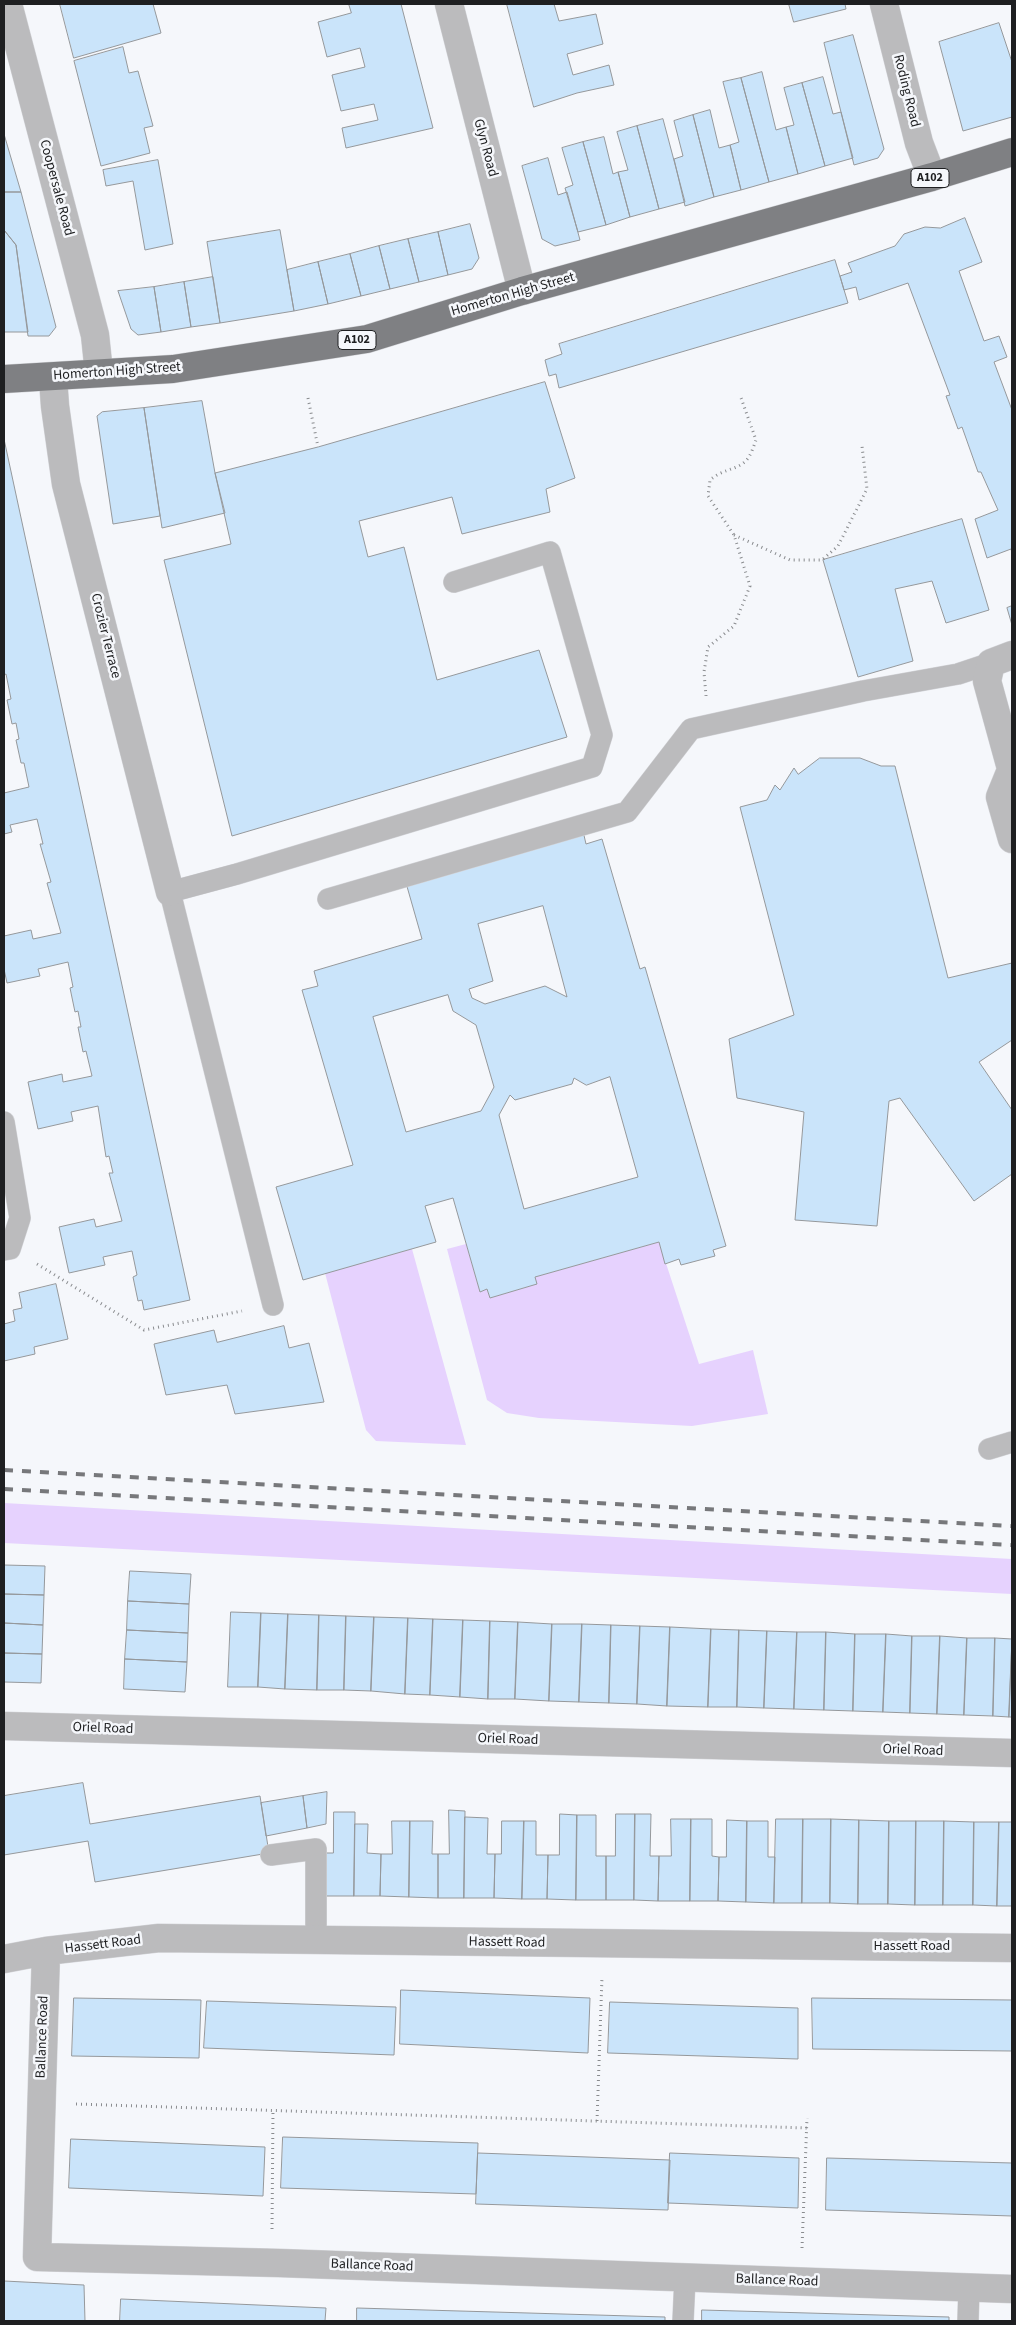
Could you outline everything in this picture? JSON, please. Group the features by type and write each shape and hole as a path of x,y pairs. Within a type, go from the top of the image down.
{"highway":[{"name":"Homerton High Street","path":"4,379 53,378 99,373 173,369 367,339 522,291 932,178 1012,152"}],"street":[{"name":"Coopersale Road","path":"8,4 95,335 99,373"},
{"name":"Glyn Road","path":"449,4 522,291"},
{"name":"Roding Road","path":"884,4 919,143 932,178"},
{"name":"Crozier Terrace","path":"53,378 54,406 66,484 170,892"},
{"path":"997,666 1011,771 1000,797 1012,839"},
{"name":"Oriel Road","path":"4,1726 1012,1754"},
{"name":"Hassett Road","path":"4,1959 46,1951 160,1938 604,1945 1012,1948"},
{"name":"Ballance Road","path":"46,1951 38,2257 271,2263 1012,2289"}],"lane":[{"path":"273,1305 170,892 237,874 592,767 602,735 550,552 454,582"},
{"path":"328,899 627,812 691,729 863,691 997,666"},
{"path":"4,1122 20,1218 7,1249"},
{"path":"989,1449 1012,1442"},
{"path":"271,1855 316,1849 316,1940"},
{"path":"683,2321 685,2278"},
{"path":"968,2321 969,2287"}],"path":[{"path":"707,726 704,672 708,647 721,634 734,626 750,586 734,535 708,496 710,480 721,471 742,464 749,456 756,440 740,395"},
{"path":"308,398 318,446"},
{"path":"734,535 790,560 822,560 838,546 867,489 862,446"},
{"path":"7,1249 61,1277 144,1330 273,1305"},
{"path":"597,2121 604,1945"},
{"path":"41,2102 807,2128"},
{"path":"271,2263 273,2110"},
{"path":"801,2282 807,2118"}],"shaded area":[{"path":"659,1242 699,1364 753,1350 768,1414 692,1426 539,1418 507,1413 487,1400 447,1249 466,1244 480,1292 487,1289 490,1298 537,1284 535,1277"},
{"path":"412,1249 466,1445 376,1441 366,1430 325,1273"},
{"path":"4,1503 1012,1559 1012,1594 4,1543"}],"building":[{"path":"60,4 153,4 161,33 74,58"},
{"path":"349,4 401,4 433,128 346,148 342,128 378,120 374,104 341,111 332,75 365,67 360,48 327,57 318,22 351,13"},
{"path":"507,4 554,4 559,21 596,14 603,44 567,54 573,75 609,65 614,85 577,93 534,107"},
{"path":"789,4 845,4 846,9 794,22"},
{"path":"999,23 1012,62 1012,117 963,131 939,42"},
{"path":"853,35 884,149 878,158 854,165 824,43"},
{"path":"123,47 129,73 138,71 153,126 144,128 150,153 101,166 74,61"},
{"path":"762,72 776,130 786,127 798,174 769,182 741,78"},
{"path":"823,77 833,114 841,112 853,158 825,166 802,83"},
{"path":"741,78 769,182 741,190 730,145 739,142 723,82"},
{"path":"802,83 825,166 798,174 786,127 794,125 784,88"},
{"path":"710,110 719,148 730,145 741,190 714,197 693,115"},
{"path":"693,115 714,197 685,206 674,159 683,156 674,121"},
{"path":"663,119 685,202 659,209 637,126"},
{"path":"637,126 659,209 630,217 618,172 628,170 617,132"},
{"path":"4,134 21,192 4,192"},
{"path":"604,137 613,174 618,172 630,217 606,225 583,142"},
{"path":"583,142 606,225 578,232 565,188 573,185 562,148"},
{"path":"548,158 558,195 567,192 580,240 555,246 542,239 522,166"},
{"path":"158,160 173,244 145,250 133,181 106,186 103,170"},
{"path":"4,192 21,192 56,327 49,336 28,336 16,245 4,230"},
{"path":"965,218 982,262 959,271 984,341 999,336 1007,357 994,362 1012,410 1012,553 1011,549 987,558 975,519 998,510 981,472 978,472 962,427 958,429 946,396 950,395 908,283 859,300 856,287 844,290 840,276 852,272 848,263 895,246 904,234 925,227 940,228"},
{"path":"470,224 479,258 472,269 448,275 438,232"},
{"path":"4,230 16,245 28,332 4,332"},
{"path":"280,230 294,311 220,323 207,242"},
{"path":"438,232 448,275 419,282 408,239"},
{"path":"408,239 419,282 390,289 379,246"},
{"path":"379,246 390,289 361,296 350,254"},
{"path":"350,254 361,296 328,304 318,262"},
{"path":"835,260 848,303 559,388 556,374 549,376 545,360 562,354 559,344"},
{"path":"318,262 328,304 294,311 287,270"},
{"path":"213,277 220,323 191,327 184,282"},
{"path":"184,282 191,327 161,332 154,287"},
{"path":"154,287 161,332 138,335 131,329 118,291"},
{"path":"545,382 575,478 546,489 550,512 462,534 452,497 359,521 368,557 404,547 437,680 539,650 567,737 232,836 164,560 231,544 215,473 318,447"},
{"path":"202,401 215,473 225,513 162,528 144,408"},
{"path":"144,408 160,516 113,524 97,416 102,412"},
{"path":"4,439 190,1300 144,1310 142,1300 138,1301 133,1277 137,1275 132,1251 103,1257 105,1265 69,1273 59,1227 94,1219 96,1227 122,1221 109,1173 113,1173 109,1156 106,1157 98,1106 71,1112 73,1121 38,1129 28,1082 62,1074 63,1082 92,1076 86,1051 83,1052 78,1027 81,1027 78,1011 75,1012 70,988 73,987 68,962 38,969 40,976 7,983 4,969 4,936 31,930 33,939 61,933 47,883 51,882 40,844 43,844 37,819 10,825 12,832 4,834 4,793 29,787 24,763 21,763 16,740 19,739 16,723 12,724 7,700 11,699 6,674 4,675"},
{"path":"962,519 989,610 946,623 932,581 895,589 913,661 858,677 823,560"},
{"path":"1012,606 1012,625 1007,608"},
{"path":"820,758 860,758 881,766 895,766 948,978 1012,963 1012,1040 979,1062 1012,1110 1012,1174 974,1201 900,1098 889,1101 877,1226 795,1220 804,1112 737,1098 729,1039 794,1015 740,807 767,800 775,785 780,790 794,768 798,774"},
{"path":"583,831 586,844 602,839 640,969 645,967 726,1246 713,1250 715,1256 681,1265 679,1259 665,1264 659,1242 535,1277 537,1284 490,1298 487,1289 480,1292 453,1198 425,1206 436,1242 303,1280 276,1187 353,1165 302,990 318,986 314,971 422,939 406,883","holes":["543,906 567,997 545,986 485,1004 472,998 469,989 493,981 478,924","448,995 453,1011 476,1025 494,1087 481,1111 406,1132 373,1017","610,1077 638,1177 524,1209 499,1115 510,1095 515,1100 572,1084 574,1078 586,1085"]},
{"path":"56,1284 68,1339 34,1347 35,1354 4,1361 4,1324 15,1321 13,1310 22,1308 19,1293"},
{"path":"284,1326 289,1348 309,1343 324,1402 235,1414 227,1385 166,1395 154,1344 214,1330 217,1342"},
{"path":"4,1565 45,1566 44,1595 4,1594"},
{"path":"130,1571 191,1574 189,1604 128,1601"},
{"path":"4,1594 44,1595 43,1625 4,1623"},
{"path":"128,1601 189,1604 188,1633 127,1630"},
{"path":"231,1612 261,1613 258,1687 228,1687"},
{"path":"261,1613 288,1614 285,1689 258,1687"},
{"path":"288,1614 319,1615 317,1690 285,1689"},
{"path":"319,1615 346,1616 344,1690 317,1690"},
{"path":"346,1616 374,1617 371,1691 344,1690"},
{"path":"374,1617 408,1618 405,1694 371,1691"},
{"path":"408,1618 433,1619 430,1695 405,1694"},
{"path":"433,1619 463,1620 460,1697 430,1695"},
{"path":"463,1620 490,1621 488,1699 460,1697"},
{"path":"490,1621 518,1622 515,1699 488,1699"},
{"path":"518,1622 552,1624 549,1701 515,1699"},
{"path":"4,1623 43,1625 42,1654 4,1653"},
{"path":"552,1624 582,1624 579,1702 549,1701"},
{"path":"582,1624 611,1625 609,1703 579,1702"},
{"path":"611,1625 640,1626 637,1704 609,1703"},
{"path":"640,1626 670,1627 667,1706 637,1704"},
{"path":"670,1627 711,1629 708,1707 667,1706"},
{"path":"711,1629 739,1630 737,1707 708,1707"},
{"path":"127,1630 188,1633 187,1662 125,1659"},
{"path":"739,1630 767,1631 764,1708 737,1707"},
{"path":"767,1631 797,1632 794,1709 764,1708"},
{"path":"797,1632 826,1632 824,1710 794,1709"},
{"path":"826,1632 855,1634 853,1711 824,1710"},
{"path":"855,1634 886,1634 883,1712 853,1711"},
{"path":"886,1634 912,1636 910,1713 883,1712"},
{"path":"912,1636 940,1636 937,1714 910,1713"},
{"path":"940,1636 967,1638 964,1715 937,1714"},
{"path":"967,1638 995,1638 993,1716 964,1715"},
{"path":"995,1638 1012,1639 1009,1717 993,1716"},
{"path":"1012,1639 1012,1717 1009,1717"},
{"path":"4,1653 42,1654 41,1683 4,1682"},
{"path":"125,1659 187,1662 185,1692 124,1689"},
{"path":"83,1783 90,1824 260,1796 269,1853 95,1882 88,1841 4,1855 4,1796"},
{"path":"327,1792 326,1824 307,1828 303,1796"},
{"path":"303,1796 307,1828 266,1836 261,1803"},
{"path":"449,1810 465,1811 464,1898 438,1898 438,1854 449,1854"},
{"path":"334,1812 355,1812 354,1896 324,1896 324,1853 333,1853"},
{"path":"560,1814 577,1815 576,1900 547,1899 548,1855 559,1855"},
{"path":"616,1814 635,1814 634,1900 606,1900 606,1856 615,1856"},
{"path":"635,1814 651,1814 650,1856 659,1856 658,1901 634,1900"},
{"path":"577,1815 596,1815 596,1856 606,1856 606,1900 576,1900"},
{"path":"465,1817 488,1818 487,1854 495,1854 494,1898 464,1898"},
{"path":"671,1819 691,1819 690,1901 658,1901 659,1856 671,1856"},
{"path":"691,1819 712,1819 712,1856 719,1857 718,1901 690,1901"},
{"path":"776,1819 803,1819 802,1903 774,1903"},
{"path":"803,1819 831,1819 830,1903 802,1903"},
{"path":"831,1819 859,1820 858,1904 830,1903"},
{"path":"727,1820 747,1821 746,1902 718,1901 719,1857 726,1857"},
{"path":"859,1820 889,1821 888,1904 858,1904"},
{"path":"392,1821 410,1821 409,1897 380,1896 381,1854 392,1854"},
{"path":"410,1821 433,1821 432,1854 438,1854 438,1898 409,1897"},
{"path":"502,1821 524,1821 522,1899 494,1898 495,1854 501,1854"},
{"path":"524,1821 536,1821 536,1855 548,1855 547,1899 522,1899"},
{"path":"747,1821 768,1821 768,1857 775,1857 774,1903 746,1902"},
{"path":"889,1821 916,1821 915,1905 888,1904"},
{"path":"916,1821 944,1821 943,1905 915,1905"},
{"path":"944,1821 974,1822 973,1905 943,1905"},
{"path":"974,1822 999,1822 997,1906 973,1905"},
{"path":"999,1822 1012,1822 1012,1906 997,1906"},
{"path":"355,1824 368,1824 367,1853 381,1854 380,1896 354,1896"},
{"path":"401,1990 590,1998 588,2053 400,2044"},
{"path":"74,1998 201,2000 199,2058 72,2056"},
{"path":"812,1998 1012,2000 1012,2051 813,2049"},
{"path":"207,2001 396,2007 394,2055 204,2048"},
{"path":"610,2002 798,2008 798,2059 608,2053"},
{"path":"283,2137 478,2143 476,2194 281,2188"},
{"path":"71,2139 265,2147 263,2196 69,2188"},
{"path":"478,2153 670,2160 668,2210 476,2204"},
{"path":"670,2153 799,2158 798,2208 668,2203"},
{"path":"827,2158 1012,2163 1012,2216 826,2210"},
{"path":"4,2281 84,2285 85,2321 4,2321"},
{"path":"121,2299 326,2308 325,2321 120,2321"},
{"path":"357,2308 665,2317 665,2321 357,2321"},
{"path":"702,2310 949,2317 949,2321 702,2321"}],"railway":[{"path":"4,1470 1012,1526"},
{"path":"4,1489 1012,1545"}]}
